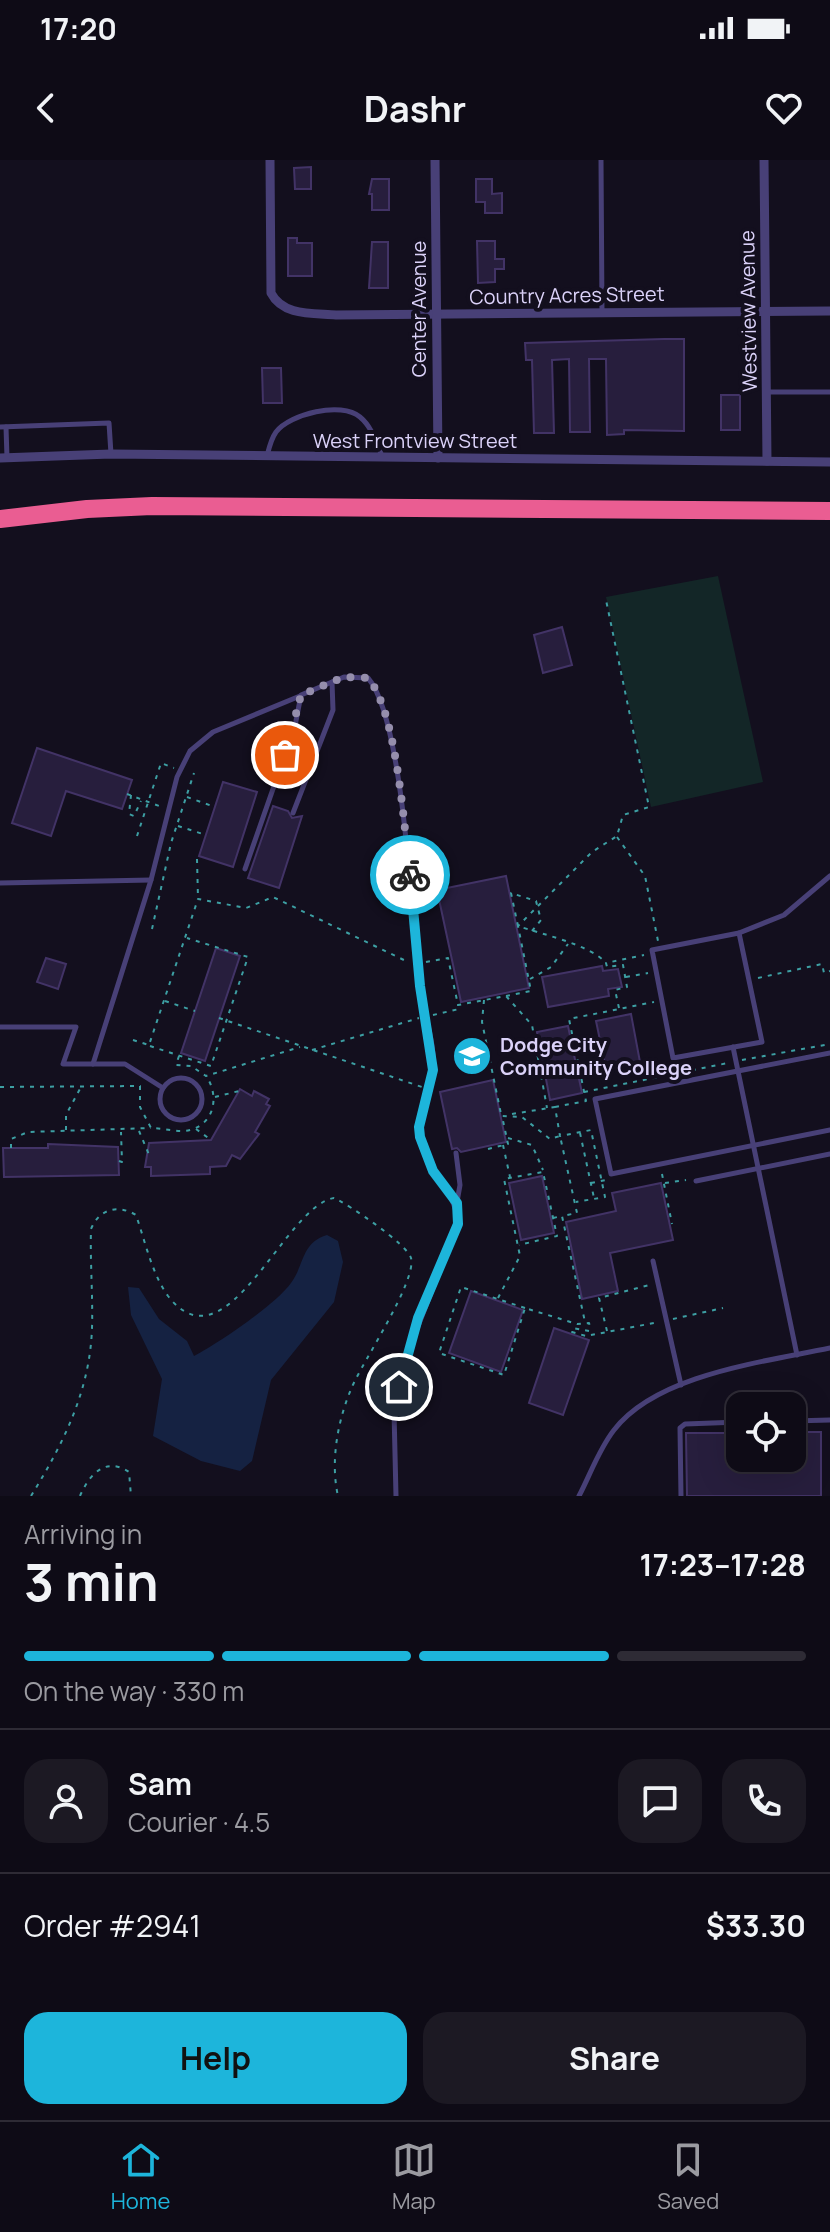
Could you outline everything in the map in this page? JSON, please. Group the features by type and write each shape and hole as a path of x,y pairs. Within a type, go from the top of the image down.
{"highway":[{"path":"0,519 87,509 152,506 830,511"}],"street":[{"name":"Country Acres Street","path":"270,160 271,293 277,305 304,312 436,314 830,311"},
{"name":"Center Avenue","path":"435,160 438,458"},
{"name":"Westview Avenue","path":"764,160 767,461"},
{"name":"West Frontview Street","path":"3,458 111,454 830,462"}],"lane":[{"path":"601,160 602,313"},
{"path":"767,392 830,392"},
{"path":"267,457 277,430 299,416 341,411 357,414 370,428 383,458"},
{"path":"3,458 3,427 109,423 111,454"},
{"path":"93,1064 151,880 180,770 190,751 213,732 344,677 368,678 374,685 391,738 433,1070 419,1127 423,1150 433,1171 457,1203"},
{"path":"293,813 333,710 332,682"},
{"path":"245,869 295,726 301,695"},
{"path":"739,933 762,1042 673,1058 652,950 739,933 784,915 830,876"},
{"path":"0,883 151,880"},
{"path":"0,1027 76,1027 63,1064 125,1064 163,1088"},
{"path":"733,1047 797,1355"},
{"path":"830,1053 595,1099 611,1174 830,1130"},
{"path":"174,1079 194,1082 202,1100 197,1112 186,1120 167,1114 160,1102 163,1088 174,1079"},
{"path":"396,1496 394,1411 404,1362 458,1224 460,1185 456,1153"},
{"path":"696,1181 830,1154"},
{"path":"653,1261 681,1385"},
{"path":"579,1496 613,1431 633,1409 681,1385 830,1348"},
{"path":"806,1421 830,1420"},
{"path":"681,1496 680,1428 685,1424 726,1423"}],"path":[{"path":"518,926 592,852 617,836 623,815 649,807 606,600"},
{"path":"137,836 161,763 180,770"},
{"path":"152,929 176,825 194,773"},
{"path":"142,800 134,816 129,814 129,795 148,802 168,810"},
{"path":"186,797 215,807"},
{"path":"176,825 206,835"},
{"path":"617,836 645,876 659,949"},
{"path":"149,1045 198,899 197,859"},
{"path":"458,1005 531,991 511,893 533,899 538,906 541,920 532,931"},
{"path":"198,899 246,908 273,897 413,965 448,958 459,1009 312,1050"},
{"path":"518,926 596,954 607,967 623,965 627,987 615,990 619,1009"},
{"path":"185,938 248,957 211,1066 212,1074"},
{"path":"529,979 551,967 568,944"},
{"path":"606,963 653,954"},
{"path":"749,980 822,964 824,973 830,971"},
{"path":"625,977 656,971"},
{"path":"506,996 532,1025 547,1108"},
{"path":"484,1000 482,1022 508,1144 488,1149"},
{"path":"502,1116 586,1101 569,1019 662,1000"},
{"path":"164,1001 195,1011"},
{"path":"219,1018 428,1089"},
{"path":"133,1040 211,1066"},
{"path":"584,1092 830,1044"},
{"path":"206,1076 302,1046"},
{"path":"180,1056 176,1065 189,1066 206,1076 214,1098 209,1116 195,1128"},
{"path":"189,1066 191,1059"},
{"path":"66,1132 66,1115 82,1084"},
{"path":"0,1087 82,1084 140,1086 140,1107 151,1128"},
{"path":"214,1098 239,1091"},
{"path":"553,1218 577,1213 555,1107"},
{"path":"511,1114 535,1124 550,1139 591,1130 605,1197 575,1203"},
{"path":"11,1148 11,1139 28,1132 195,1128 211,1140"},
{"path":"138,1130 150,1157"},
{"path":"119,1161 122,1162 121,1131"},
{"path":"580,1132 595,1199"},
{"path":"507,1138 532,1145 543,1172 557,1236"},
{"path":"503,1145 510,1178"},
{"path":"585,1153 595,1151"},
{"path":"588,1168 598,1165"},
{"path":"661,1169 672,1224"},
{"path":"498,1299 520,1256 504,1179 543,1172"},
{"path":"664,1183 696,1181"},
{"path":"31,1496 74,1420 87,1372 92,1330 91,1229 95,1218 111,1208 128,1210 136,1215 160,1283 170,1298 186,1311 203,1314 219,1311 239,1298 301,1217 323,1200 334,1198 406,1249 411,1266 396,1305 352,1387 335,1452 338,1496"},
{"path":"562,1216 585,1323"},
{"path":"519,1245 566,1235"},
{"path":"607,1332 599,1298 658,1284"},
{"path":"525,1308 504,1375 439,1353 461,1287 577,1324 589,1323 591,1330 573,1328 572,1332 586,1336 723,1308"},
{"path":"80,1496 86,1481 100,1467 112,1465 129,1472 131,1496"}],"green space":[{"path":"718,576 763,782 651,807 606,597"}],"water":[{"path":"327,1235 338,1241 343,1262 334,1302 271,1380 252,1461 240,1471 201,1461 153,1436 162,1379 131,1315 128,1287 139,1288 159,1319 187,1341 194,1356 273,1302 296,1276 312,1243"}],"building":[{"path":"311,167 311,189 295,189 294,168"},
{"path":"372,179 389,179 389,210 372,210 372,194 369,194"},
{"path":"476,179 492,179 492,194 502,193 502,213 485,213 485,202 476,202"},
{"path":"288,238 297,238 297,243 312,243 312,276 288,276"},
{"path":"477,241 495,241 495,259 504,259 504,269 495,269 495,282 478,283"},
{"path":"372,242 388,242 388,288 369,288"},
{"path":"684,339 684,431 624,430 624,434 607,435 606,359 589,359 590,432 570,432 569,359 552,360 554,433 534,433 532,360 526,360 525,343"},
{"path":"262,368 281,368 282,403 263,403"},
{"path":"721,395 740,395 740,430 721,430"},
{"path":"562,627 572,665 543,673 534,635"},
{"path":"37,748 132,780 122,809 66,791 51,836 12,823"},
{"path":"223,782 257,792 233,867 199,856"},
{"path":"273,806 288,811 292,818 302,816 279,888 248,878"},
{"path":"506,876 529,988 461,1002 437,890"},
{"path":"216,948 240,956 205,1061 181,1053"},
{"path":"46,958 66,964 58,989 37,982"},
{"path":"602,966 603,971 618,969 622,987 608,989 609,996 548,1007 542,977"},
{"path":"631,1014 640,1062 606,1069 596,1021"},
{"path":"568,1026 582,1093 550,1100 537,1032"},
{"path":"493,1080 506,1142 461,1152 457,1148 452,1149 440,1092"},
{"path":"240,1089 252,1096 254,1091 269,1099 266,1104 270,1106 255,1132 259,1134 240,1159 232,1155 226,1166 210,1167 210,1174 151,1176 151,1167 145,1167 149,1143 211,1140"},
{"path":"48,1144 118,1147 119,1175 4,1177 3,1148 48,1148"},
{"path":"542,1176 554,1233 521,1240 509,1183"},
{"path":"661,1183 673,1240 610,1253 618,1291 582,1299 566,1222 616,1211 612,1193"},
{"path":"471,1291 523,1310 501,1372 449,1353"},
{"path":"554,1328 589,1340 563,1415 529,1403"},
{"path":"806,1432 821,1432 821,1496 687,1496 686,1433 726,1433 726,1472 806,1472"}],"way so far":[{"path":"285,755 301,695 344,677 368,678 374,685 391,738 410,875"}],"place":[{"name":"Dodge City Community College","path":"472,1056"}],"route":[{"path":"399,1387 418,1318 458,1224 457,1203 433,1171 420,1137 419,1127 433,1070 420,986 410,875"}]}
